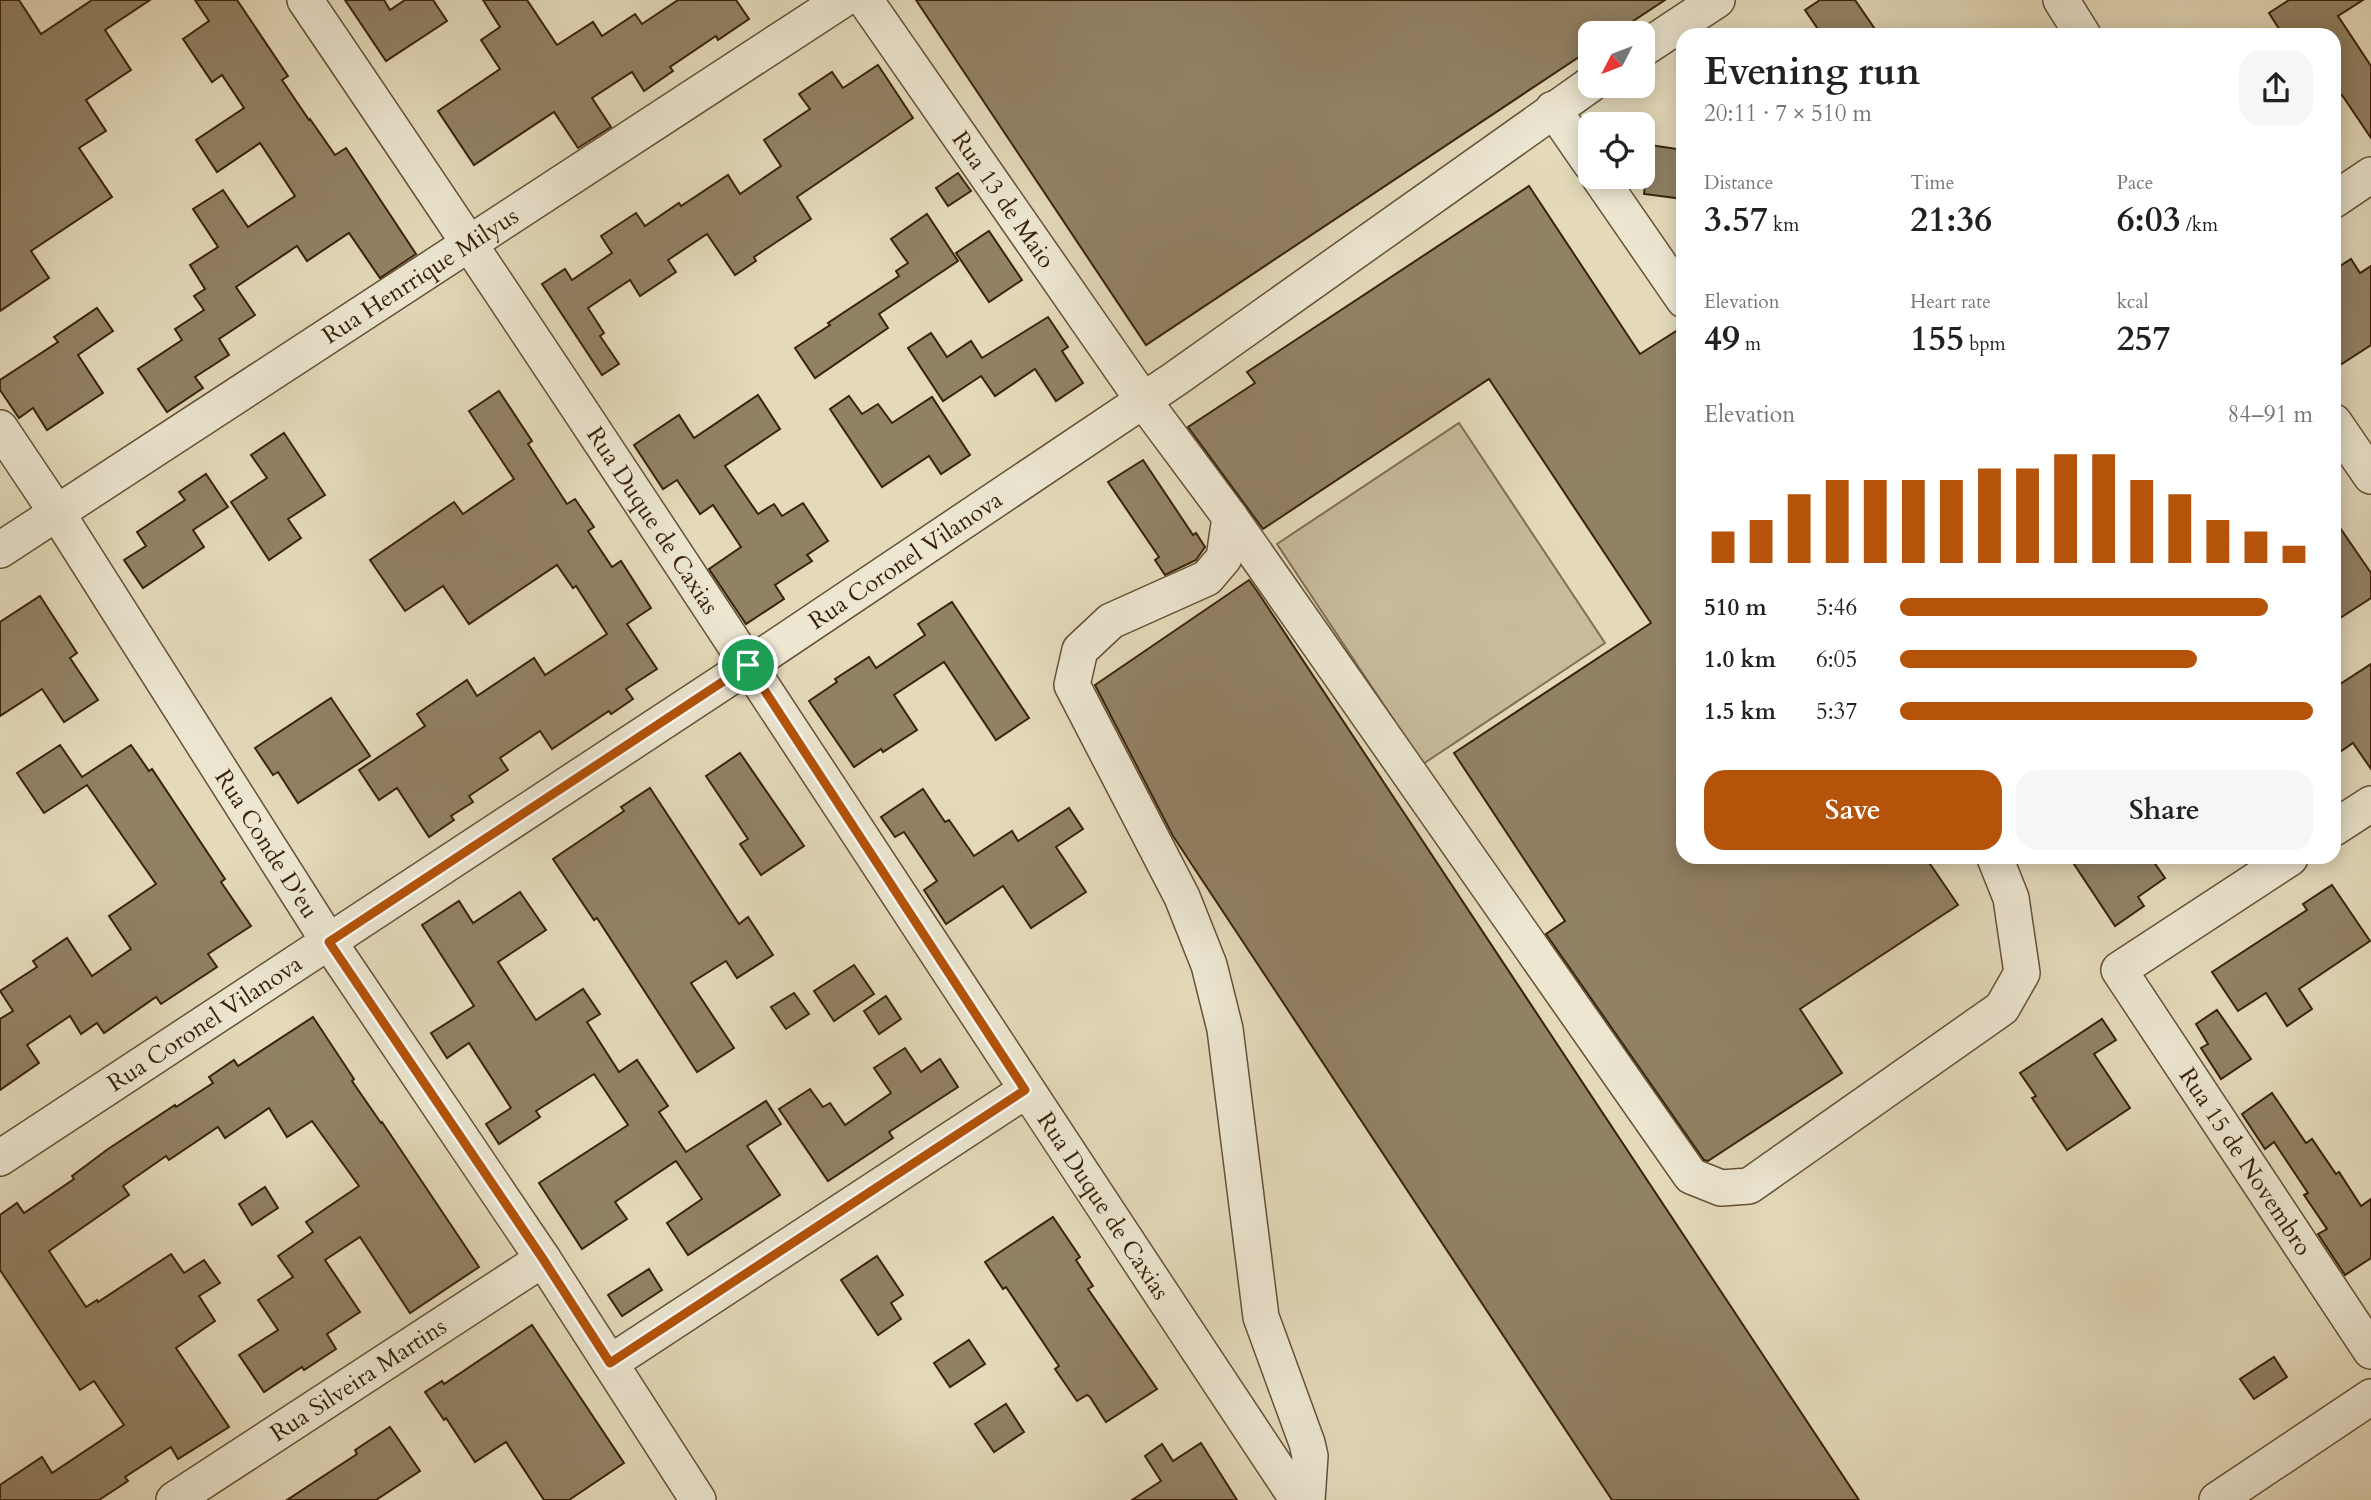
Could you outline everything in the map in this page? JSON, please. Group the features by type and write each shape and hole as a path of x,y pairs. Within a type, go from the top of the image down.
{"street":[{"name":"Rua Duque de Caxias","path":"306,0 469,242 1025,1090 1298,1500"},
{"name":"Rua Henrrique Milyus","path":"0,550 842,0"},
{"name":"Rua 13 de Maio","path":"865,0 1143,400 1230,517 1691,1176 1721,1188 1749,1186 2002,1008 2022,973 2011,898 1997,864"},
{"path":"1656,40 1717,0"},
{"path":"2061,0 2079,28"},
{"name":"Rua Coronel Vilanova","path":"0,1158 748,665 1143,400 1578,93"},
{"path":"1553,109 1578,145"},
{"path":"2341,195 2371,175"},
{"path":"1608,189 1676,288"},
{"name":"Rua Conde D'eu","path":"0,428 57,513 329,942 543,1259 698,1500"},
{"path":"2341,432 2371,477"},
{"path":"1230,517 1224,558 1207,578 1111,621 1080,650 1072,685 1182,897 1209,965 1225,1029 1261,1317 1307,1443 1310,1455 1307,1500"},
{"path":"2341,823 2371,804"},
{"name":"Rua 15 de Novembro","path":"2281,864 2119,970 2371,1351"},
{"path":"610,1363 1025,1090"},
{"name":"Rua Silveira Martins","path":"174,1500 543,1259"},
{"path":"2217,1500 2371,1397"}],"shaded area":[{"path":"1459,423 1605,643 1423,764 1277,544"}],"building":[{"path":"0,0 19,0 41,34 92,0 150,0 105,30 131,70 86,100 106,131 79,148 112,197 31,251 49,278 0,311"},
{"path":"195,0 237,0 288,76 282,80 309,120 335,155 346,148 416,254 380,278 349,233 307,261 297,246 236,287 255,315 219,339 229,355 195,377 203,388 167,412 138,369 182,340 175,329 204,310 194,296 205,289 190,265 218,247 193,209 223,190 248,227 295,196 260,143 217,172 196,140 244,108 222,75 212,82 183,39 209,21"},
{"path":"345,0 384,0 390,10 405,0 433,0 447,21 386,61"},
{"path":"483,0 527,0 557,45 593,22 602,36 635,14 642,24 678,0 736,0 749,19 718,40 716,36 670,67 673,71 644,91 632,72 592,98 611,127 578,148 554,112 474,165 438,111 500,69 481,40 500,27"},
{"path":"916,0 1665,0 1633,21 1578,21 1578,58 1146,345"},
{"path":"1820,0 1855,0 1874,28 1817,28 1805,10"},
{"path":"2289,0 2363,0 2338,16 2371,66 2371,138 2341,96 2341,28 2279,28 2269,13"},
{"path":"878,65 913,118 797,197 811,219 754,257 756,261 735,275 707,234 668,260 676,272 640,296 630,280 588,308 604,333 600,336 619,364 602,375 542,284 565,269 572,280 612,253 601,236 636,213 645,226 728,175 740,194 781,166 764,140 810,109 799,94 832,72 843,88"},
{"path":"1655,146 1676,149 1676,198 1644,194 1645,189 1655,189"},
{"path":"958,173 971,191 948,206 936,188"},
{"path":"1529,186 1640,354 1676,331 1676,864 1930,864 1958,905 1800,1009 1842,1073 1708,1161 1704,1160 1546,934 1565,921 1454,753 1651,623 1489,379 1263,529 1188,427 1255,383 1247,372"},
{"path":"927,214 958,261 879,314 888,328 815,378 795,348 899,276 896,271 908,263 891,239"},
{"path":"989,231 1022,280 989,302 956,253"},
{"path":"2351,259 2360,273 2371,266 2371,345 2341,364 2341,265"},
{"path":"97,308 113,331 78,355 103,393 47,430 33,408 19,418 0,390 0,380 58,342 54,337"},
{"path":"1048,317 1068,347 1062,351 1083,383 1056,401 1035,369 995,396 981,376 943,401 908,348 931,333 947,357 971,341 982,358"},
{"path":"499,391 532,441 528,444 567,504 575,499 594,527 588,531 612,567 621,561 651,608 627,624 657,669 626,689 633,699 611,714 609,711 552,749 540,731 500,758 508,770 469,796 473,802 451,816 454,820 429,837 397,788 379,800 359,770 425,726 417,714 467,680 477,696 534,658 545,675 607,634 576,586 573,588 557,565 469,624 443,586 405,611 370,560 454,502 463,514 514,479 469,411"},
{"path":"758,395 780,429 725,466 758,514 774,504 782,516 803,503 828,541 807,555 812,561 775,585 784,599 746,624 709,569 741,547 713,505 700,514 677,480 663,489 634,445 679,415 694,438"},
{"path":"849,396 862,414 878,404 892,423 932,397 970,455 941,474 929,456 882,487 830,409"},
{"path":"284,433 325,495 288,519 301,538 269,560 231,502 267,478 251,455"},
{"path":"1143,460 1193,535 1196,533 1205,547 1196,560 1165,575 1155,560 1159,557 1108,482"},
{"path":"206,474 228,507 193,530 204,547 143,588 124,560 146,546 137,532 185,500 179,492"},
{"path":"2341,529 2371,573 2371,598 2341,617"},
{"path":"1249,580 1859,1500 1612,1500 1173,836 1095,685"},
{"path":"40,596 77,653 70,658 98,700 64,722 42,689 0,716 0,622"},
{"path":"952,602 1029,718 996,740 944,662 894,695 917,730 854,767 809,701 837,682 835,679 869,657 876,668 925,635 918,624"},
{"path":"2371,664 2371,769 2353,743 2341,751 2341,683"},
{"path":"331,698 370,756 298,803 278,772 273,775 255,748"},
{"path":"60,745 82,777 131,745 149,771 152,769 225,879 221,882 251,926 208,954 217,967 161,1004 156,997 104,1033 97,1023 81,1034 70,1016 27,1045 39,1063 0,1090 0,1019 13,1011 0,991 37,967 33,961 67,938 92,976 131,949 109,916 156,884 87,785 44,813 17,773"},
{"path":"740,753 804,846 761,875 740,844 748,839 706,776"},
{"path":"650,788 739,924 748,917 773,955 737,978 726,961 691,983 734,1048 697,1072 597,918 594,920 553,859 624,811 621,807"},
{"path":"923,789 945,822 949,820 974,856 1012,831 1018,841 1069,808 1083,829 1056,847 1086,892 1031,928 1003,886 946,924 924,890 937,881 904,832 895,837 881,817"},
{"path":"2074,864 2155,864 2165,878 2138,897 2144,906 2115,926"},
{"path":"2332,885 2370,941 2299,989 2312,1009 2287,1026 2266,993 2238,1011 2212,972 2307,910 2303,904"},
{"path":"520,892 546,930 498,962 536,1020 583,989 600,1014 587,1022 619,1072 637,1060 668,1106 659,1112 686,1152 766,1101 781,1124 747,1146 780,1195 688,1255 667,1223 702,1199 676,1161 615,1202 627,1219 582,1249 539,1183 628,1125 594,1074 536,1111 540,1117 499,1144 486,1124 511,1108 469,1043 447,1058 431,1033 474,1006 422,925 459,901 473,923"},
{"path":"854,965 874,994 834,1021 814,991"},
{"path":"794,993 809,1014 786,1029 771,1007"},
{"path":"886,996 901,1019 879,1034 864,1011"},
{"path":"2217,1010 2251,1059 2221,1079 2201,1048 2208,1044 2196,1024"},
{"path":"313,1017 354,1079 352,1081 479,1267 410,1313 360,1237 325,1260 360,1312 327,1334 336,1349 264,1392 239,1355 278,1330 258,1300 293,1277 278,1256 313,1232 306,1222 359,1186 312,1121 287,1137 269,1108 225,1138 218,1127 169,1160 166,1156 123,1186 129,1195 49,1251 86,1307 97,1300 98,1302 171,1254 184,1273 204,1260 220,1283 199,1296 215,1321 176,1348 229,1427 178,1459 171,1447 125,1477 128,1481 99,1500 0,1500 0,1485 42,1457 52,1473 124,1425 94,1381 80,1390 0,1270 0,1215 17,1203 24,1213 74,1179 72,1176 108,1149 213,1083 209,1077 234,1060 238,1066"},
{"path":"2102,1019 2116,1040 2094,1054 2130,1108 2067,1150 2032,1098 2036,1096 2020,1073"},
{"path":"905,1048 921,1072 940,1059 958,1087 889,1132 893,1138 828,1181 779,1109 810,1089 823,1107 830,1103 845,1125 891,1093 874,1068"},
{"path":"2272,1093 2306,1143 2312,1139 2336,1174 2339,1172 2361,1206 2371,1199 2371,1258 2345,1275 2318,1234 2327,1229 2304,1195 2308,1193 2274,1142 2265,1149 2242,1114"},
{"path":"265,1187 278,1208 252,1225 239,1204"},
{"path":"1053,1217 1080,1257 1076,1260 1093,1286 1088,1289 1157,1389 1106,1422 1090,1397 1087,1395 1077,1401 1055,1369 1059,1366 1006,1287 1003,1289 985,1262"},
{"path":"877,1256 903,1295 891,1303 901,1319 878,1335 841,1280"},
{"path":"649,1269 662,1290 622,1316 608,1295"},
{"path":"532,1325 624,1463 569,1500 544,1500 506,1442 475,1462 425,1392 442,1381 444,1384"},
{"path":"969,1340 985,1364 950,1387 934,1363"},
{"path":"2274,1357 2287,1377 2254,1399 2240,1379"},
{"path":"1006,1404 1024,1432 994,1452 975,1424"},
{"path":"390,1427 420,1471 376,1500 287,1500 357,1454 355,1450"},
{"path":"1201,1443 1237,1500 1132,1500 1161,1481 1145,1456 1162,1444 1173,1461"}],"route":[{"path":"748,665 1025,1090 610,1363 329,942 748,665"}]}
